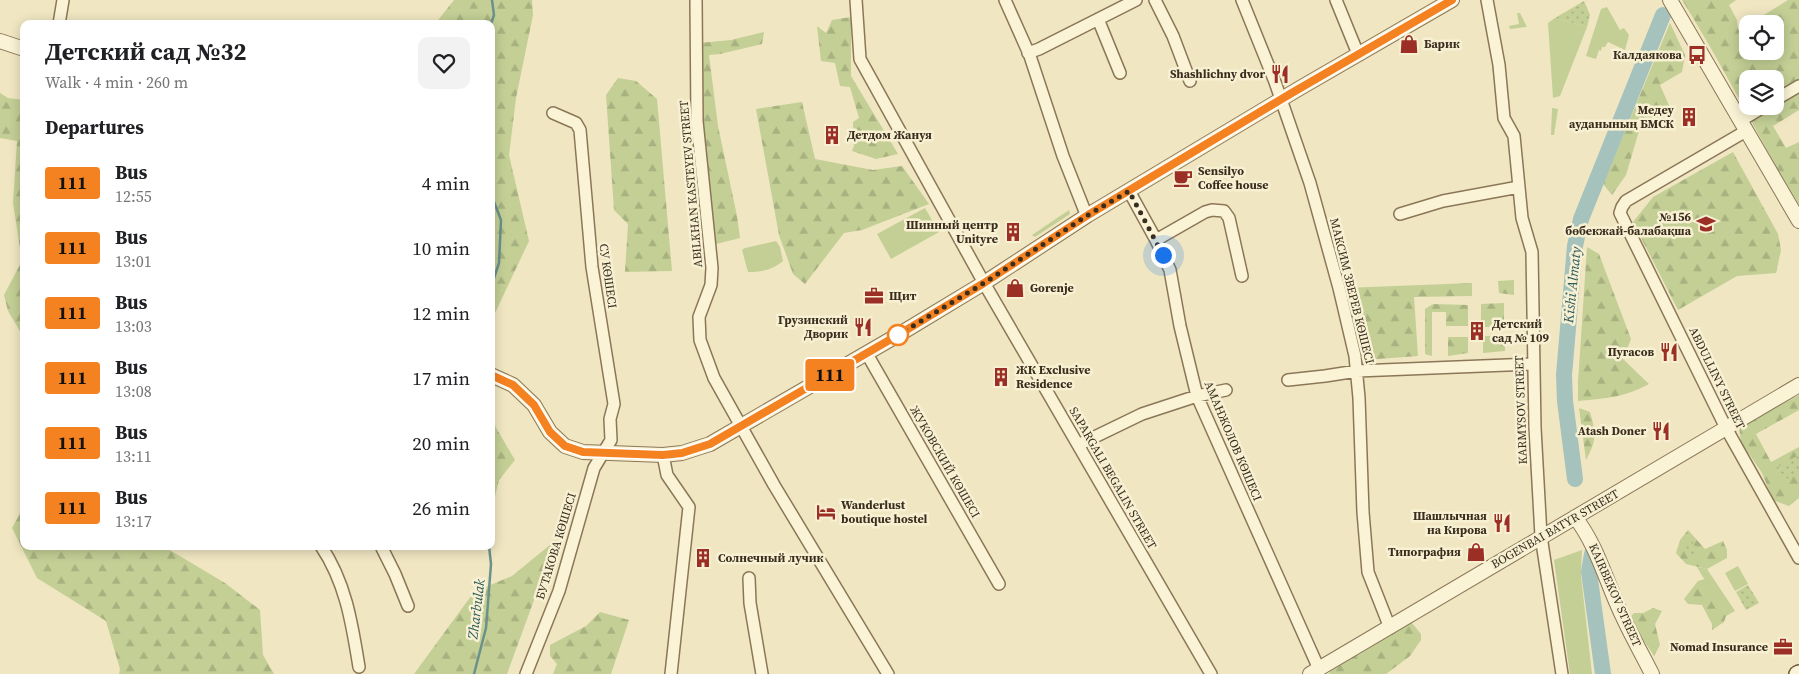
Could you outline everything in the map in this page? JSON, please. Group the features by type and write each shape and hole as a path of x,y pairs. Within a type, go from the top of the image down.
{"street":[{"path":"59,20 63,0"},
{"name":"ABILKHAN KASTEYEV STREET","path":"696,0 697,121 712,268 711,285 699,317 700,340 714,378 740,426 888,674"},
{"name":"SAPARGALI BEGALIN STREET","path":"856,0 860,60 984,283 1211,674"},
{"path":"1005,0 1028,53 1063,156 1088,215"},
{"path":"1028,53 1040,50 1136,0"},
{"path":"1155,0 1173,36 1190,81"},
{"name":"МАКСИМ ЗВЕРЕВ КӨШЕСІ","path":"1242,0 1275,82 1310,183 1339,288 1358,371 1363,512 1368,572 1390,628"},
{"path":"1336,0 1358,54"},
{"path":"495,377 513,385 534,405 550,432 565,446 583,452 663,455 682,453 710,444 867,354 984,283 1088,215 1450,0"},
{"name":"KARMYSOV STREET","path":"1486,0 1499,65 1504,118 1514,136 1522,218 1532,252 1535,428 1541,536 1562,674"},
{"path":"1670,0 1799,221"},
{"path":"1098,19 1120,73"},
{"path":"0,41 20,48"},
{"path":"1784,95 1799,86"},
{"name":"СУ КӨШЕСІ","path":"554,113 576,123 580,130 592,267 614,404 610,419 611,440 602,454"},
{"path":"1743,126 1755,115"},
{"name":"ABDULLINY STREET","path":"1743,126 1626,201 1620,213 1726,428 1799,558"},
{"path":"1400,214 1443,201 1519,187"},
{"name":"АМАНЖОЛОВ КӨШЕСІ","path":"1129,191 1156,240 1171,275 1182,335 1197,396 1315,671"},
{"path":"1156,240 1205,212 1212,210 1224,211 1229,218 1242,276"},
{"name":"ЖУКОВСКИЙ КӨШЕСІ","path":"867,354 998,584"},
{"path":"1288,380 1358,371 1533,364"},
{"name":"BOGENBAI BATYR STREET","path":"1315,671 1799,385"},
{"path":"1078,445 1142,414 1197,396 1226,390"},
{"name":"БУТАКОВА КӨШЕСІ","path":"526,674 559,591 594,468 602,454"},
{"path":"663,455 665,468 671,482 689,507 671,674"},
{"name":"KAIRBEKOV STREET","path":"1575,517 1594,548 1622,615 1652,674"},
{"path":"323,550 337,575 349,608 359,667"},
{"path":"383,550 396,574 408,606"},
{"path":"749,578 750,604 762,674"}],"green space":[{"path":"454,0 532,0 533,15 516,98 509,155 529,241 495,313 495,20 438,20"},
{"path":"1682,0 1736,0 1729,5 1737,20 1739,29 1739,60 1784,60 1784,15 1764,15 1788,0 1799,0 1799,110 1773,126 1786,148 1799,142 1799,207 1748,115 1784,115 1784,70 1739,70 1739,99"},
{"path":"1584,1 1590,15 1587,27 1555,18"},
{"path":"1607,7 1620,30 1624,28 1629,35 1625,50 1608,42 1605,47 1602,47 1601,51 1599,50 1596,59 1586,56 1601,9"},
{"path":"1517,13 1520,13 1527,27 1510,29 1509,26 1519,24"},
{"path":"851,17 851,76 898,154 876,159 852,151 854,146 853,122 859,118 850,87 840,86 835,63 821,61 817,26 826,33 832,20"},
{"path":"1555,18 1587,27 1560,96 1553,98 1548,23"},
{"path":"1670,23 1685,55 1682,72 1660,85 1672,112 1639,131 1626,175 1612,195 1603,184"},
{"path":"764,32 762,44 709,55 718,126 740,238 712,245 702,135 699,43 731,40"},
{"path":"618,78 636,81 657,99 672,271 625,272 628,224 614,210 606,95"},
{"path":"0,93 8,98 20,100 20,248 13,203 17,141 0,138"},
{"path":"802,102 815,159 873,170 902,166 929,204 862,230 844,233 805,284 793,274 779,235 756,109"},
{"path":"1552,108 1558,109 1554,135 1551,135"},
{"name":"№156 бөбекжай-балабақша","path":"1733,152 1778,234 1781,250 1776,273 1737,276 1678,310 1633,222 1653,197"},
{"path":"925,208 939,232 891,259 877,234"},
{"path":"1069,210 1070,214 1035,237 1032,235"},
{"path":"776,241 780,247 783,261 767,270 748,272 742,250"},
{"path":"1587,247 1599,254 1631,339 1623,359 1649,384 1623,395 1578,401 1578,382"},
{"path":"20,265 20,331 8,311 4,295"},
{"path":"1514,280 1514,295 1499,293 1498,281"},
{"path":"1472,283 1472,296 1414,297 1418,356 1365,360 1344,288"},
{"path":"1504,303 1504,327 1481,327 1481,304"},
{"path":"1433,304 1468,305 1468,326 1446,326 1446,312 1432,312 1432,356 1425,354 1425,309"},
{"path":"1483,336 1505,336 1505,351 1483,353"},
{"path":"1448,337 1468,337 1468,353 1448,356"},
{"path":"1799,395 1799,410 1756,434 1771,462 1799,447 1799,498 1789,506 1773,500 1762,473 1741,442 1739,427"},
{"path":"1579,408 1590,412 1594,431 1594,442 1586,460"},
{"path":"495,426 515,460 499,480 495,496"},
{"path":"1799,455 1799,472 1781,482 1774,469"},
{"path":"20,513 20,544 12,528"},
{"path":"1688,530 1705,549 1723,541 1727,550 1727,558 1707,569 1686,564 1676,553 1680,540"},
{"path":"1691,539 1698,552 1691,556 1684,543"},
{"path":"556,540 507,674 414,674 474,592 512,576"},
{"path":"23,550 170,550 225,583 260,610 263,655 274,674 119,674 120,669 106,621 37,578"},
{"path":"1582,550 1581,576 1592,674 1570,674 1554,560"},
{"path":"1738,566 1748,584 1735,591 1725,573"},
{"path":"1697,567 1707,569 1735,611 1726,616"},
{"path":"1705,579 1726,616 1724,622 1712,630 1712,624 1702,605 1688,604 1684,599 1698,581"},
{"path":"1748,585 1759,603 1746,610 1736,592"},
{"path":"1653,608 1662,611 1655,624 1660,645 1654,656 1629,618 1634,613 1643,613"},
{"path":"600,612 629,620 611,674 553,674 557,664 550,656 550,645 586,626"},
{"path":"1407,623 1412,623 1421,634 1421,640 1410,656 1386,674 1329,674 1335,662 1360,654"}],"waterway":[{"name":"Zharbulak","path":"492,0 494,15 492,20"},
{"name":"Kіshі Almaty","path":"1575,479 1565,401 1564,375 1575,246 1581,219 1663,15"},
{"name":"Zharbulak","path":"495,204 501,220 499,263 495,275"},
{"name":"Zharbulak","path":"474,674 486,628 491,564 489,550"},
{"name":"Kіshі Almaty","path":"1592,554 1589,572 1603,674"}],"bus line":[{"name":"111","path":"495,377 513,385 534,405 550,432 565,446 583,452 663,455 682,453 710,444 867,354 984,283 1088,215 1452,0"}],"place":[{"name":"Барик","path":"1409,44"},
{"name":"Калдаякова","path":"1697,55"},
{"name":"Shashlichny dvor","path":"1280,74"},
{"name":"Медеу ауданының БМСК","path":"1689,117"},
{"name":"Детдом Жануя","path":"832,135"},
{"name":"Sensilyo Coffee house","path":"1183,178"},
{"name":"№156 бөбекжай-балабақша","path":"1706,224"},
{"name":"Шинный центр Unityre","path":"1013,232"},
{"name":"Gorenje","path":"1015,288"},
{"name":"Щит","path":"874,296"},
{"name":"Грузинский Дворик","path":"863,327"},
{"name":"Детский сад № 109","path":"1477,331"},
{"name":"Пугасов","path":"1669,352"},
{"name":"ЖК Exclusive Residence","path":"1001,377"},
{"name":"Atash Doner","path":"1661,431"},
{"name":"Wanderlust boutique hostel","path":"826,512"},
{"name":"Шашлычная на Кирова","path":"1502,523"},
{"name":"Типография","path":"1476,552"},
{"name":"Солнечный лучик","path":"703,558"},
{"name":"Nomad Insurance","path":"1783,647"}],"route":[{"path":"898,335 1129,191 1163,255"}]}
